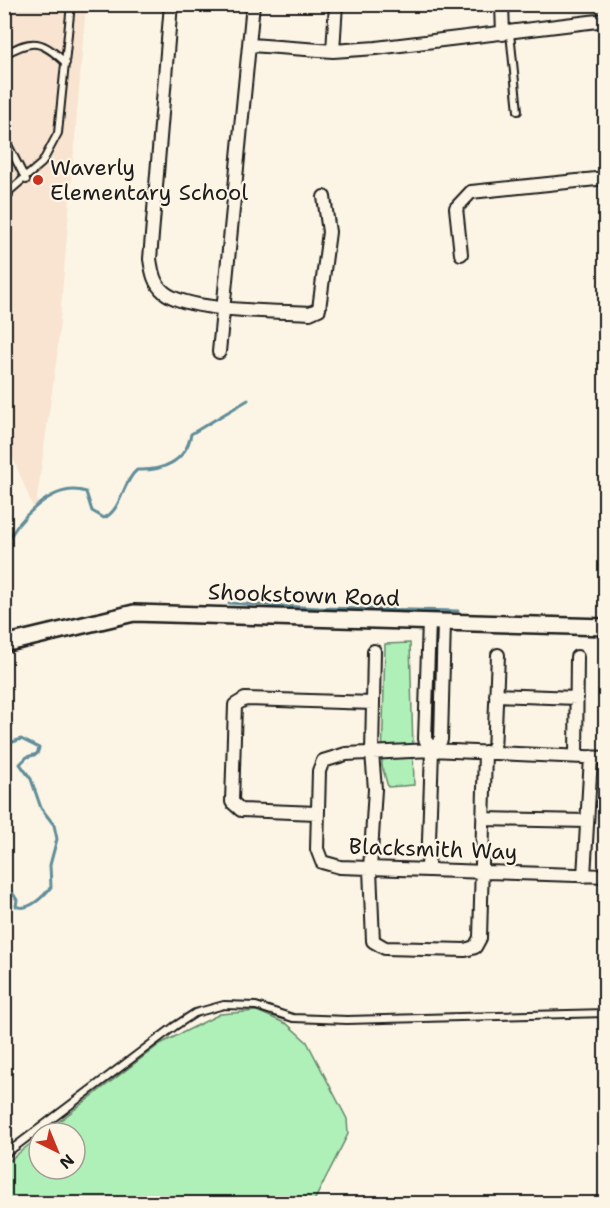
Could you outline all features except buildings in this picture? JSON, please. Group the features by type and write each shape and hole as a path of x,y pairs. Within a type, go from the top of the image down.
{"street":[{"path":"171,4 151,267 157,283 177,300 225,308 310,313 319,309 329,232 324,197"},
{"path":"219,352 251,45 253,4"},
{"path":"333,51 336,4"},
{"path":"502,4 506,34"},
{"path":"251,45 333,51 506,34 606,20"},
{"path":"461,254 456,208 471,192 606,178"},
{"name":"Shookstown Road","path":"4,644 134,613 606,627"},
{"path":"428,870 432,750 425,739 437,621"},
{"path":"374,651 372,753 375,789 370,868 373,941 385,948 465,950 475,947 480,938 484,819 498,655"},
{"path":"576,756 577,657"},
{"path":"496,695 577,698"},
{"path":"317,813 241,810 232,802 235,705 245,699 373,704"},
{"name":"Blacksmith Way","path":"606,758 432,750 346,754 323,761 319,771 317,813 317,849 322,862 340,867 606,876"},
{"path":"584,876 591,757"},
{"path":"484,819 587,821"}],"lane":[{"path":"5,194 26,180 42,163 58,133 71,4"},
{"path":"506,34 518,111"},
{"path":"4,56 26,43 34,43 48,46 66,63"},
{"path":"4,137 26,180"},
{"path":"4,1155 175,1026 195,1014 224,1005 256,1005 292,1018 347,1020 606,1013"}],"shaded area":[{"name":"Waverly Elementary School","path":"4,5 86,5 57,356 35,512 5,438"}],"green space":[{"path":"410,643 414,785 388,787 382,766 385,644"},
{"path":"257,1011 287,1024 307,1042 347,1119 348,1134 313,1203 5,1203 5,1164 27,1147 27,1181 87,1181 87,1121 60,1121 160,1044 220,1014"}],"waterway":[{"path":"4,548 27,515 38,505 61,492 74,490 86,492 92,511 104,518 115,509 128,481 137,470 155,469 172,463 184,452 191,434 248,400"},
{"path":"229,603 319,608 458,611"},
{"path":"4,712 9,720 8,739 13,742 21,739 39,748 37,754 27,757 20,764 31,779 41,808 54,825 57,839 50,865 51,887 44,895 35,903 21,907 16,906 17,900 12,892 4,891"}],"place":[{"name":"Waverly Elementary School","path":"38,180"}]}
